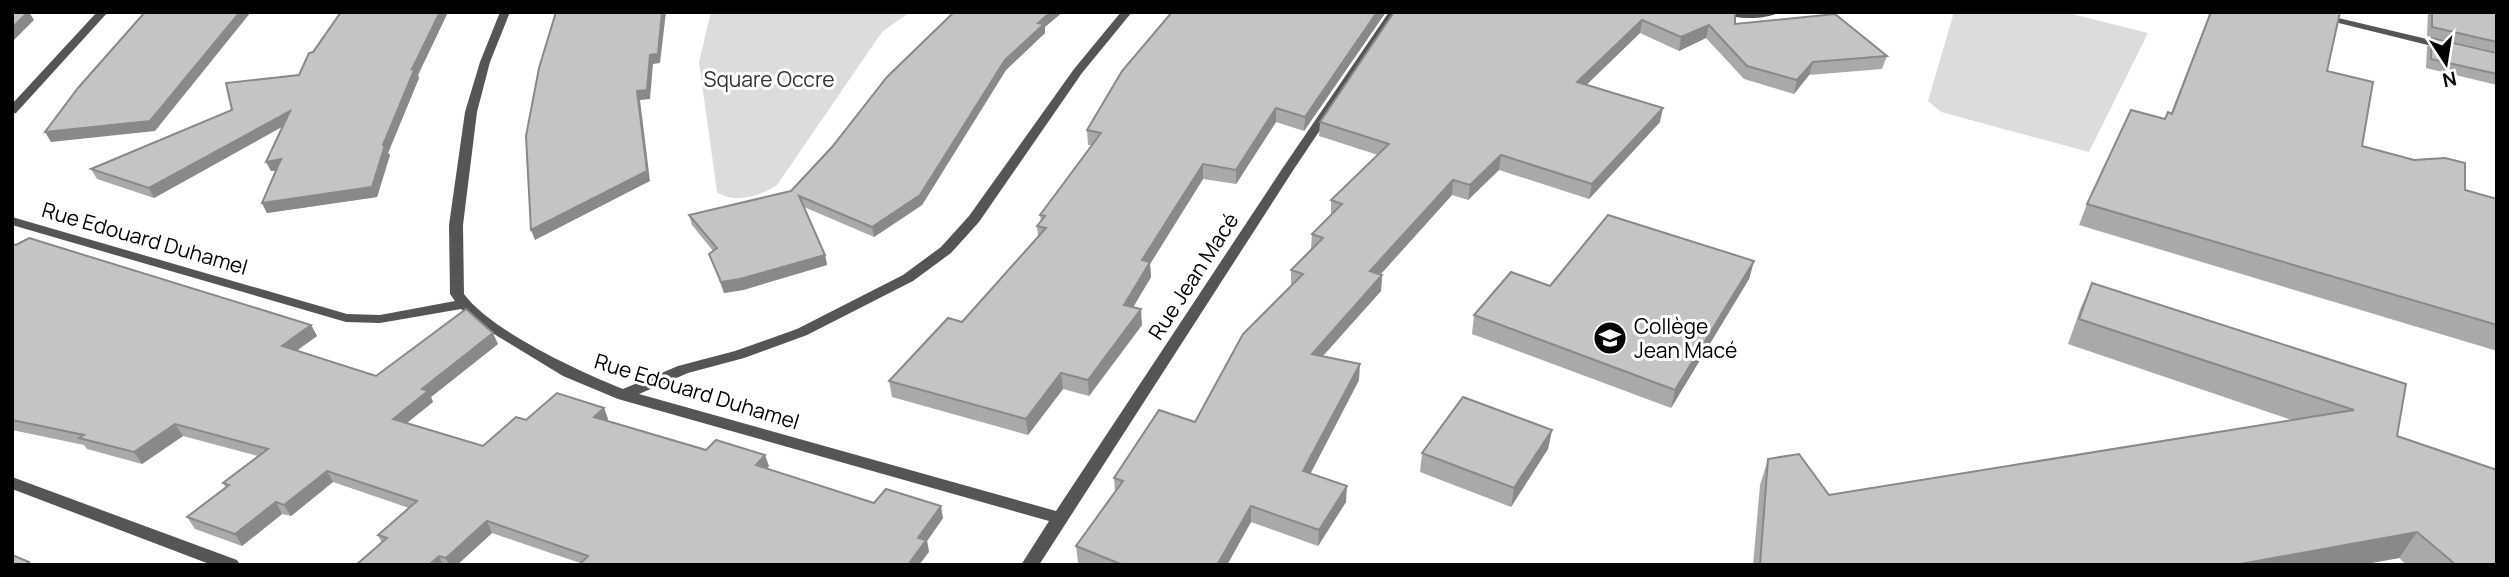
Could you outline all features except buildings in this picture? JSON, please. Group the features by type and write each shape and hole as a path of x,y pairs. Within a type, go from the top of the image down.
{"street":[{"path":"12,111 103,12"},
{"path":"464,304 457,294 456,275 461,171 471,112 485,62 505,12"},
{"path":"623,395 683,369 739,355 802,332 908,278 946,250 974,219 1078,71 1126,12"},
{"name":"Rue Jean Macé","path":"1030,565 1287,169 1394,12"},
{"path":"1725,12 1747,15 1775,12"},
{"path":"2299,12 2457,49"},
{"name":"Rue Edouard Duhamel","path":"12,221 346,318 380,319 464,304 494,328 568,373 623,395 1060,518"},
{"path":"12,482 231,565"}],"green space":[{"name":"Square Occre","path":"711,12 910,12 882,32 777,185 756,195 731,198 717,192 699,62"},
{"path":"1954,12 2064,12 2148,33 2089,152 1941,112 1928,101"}],"place":[{"name":"Collège Jean Macé","path":"1610,338"}]}
